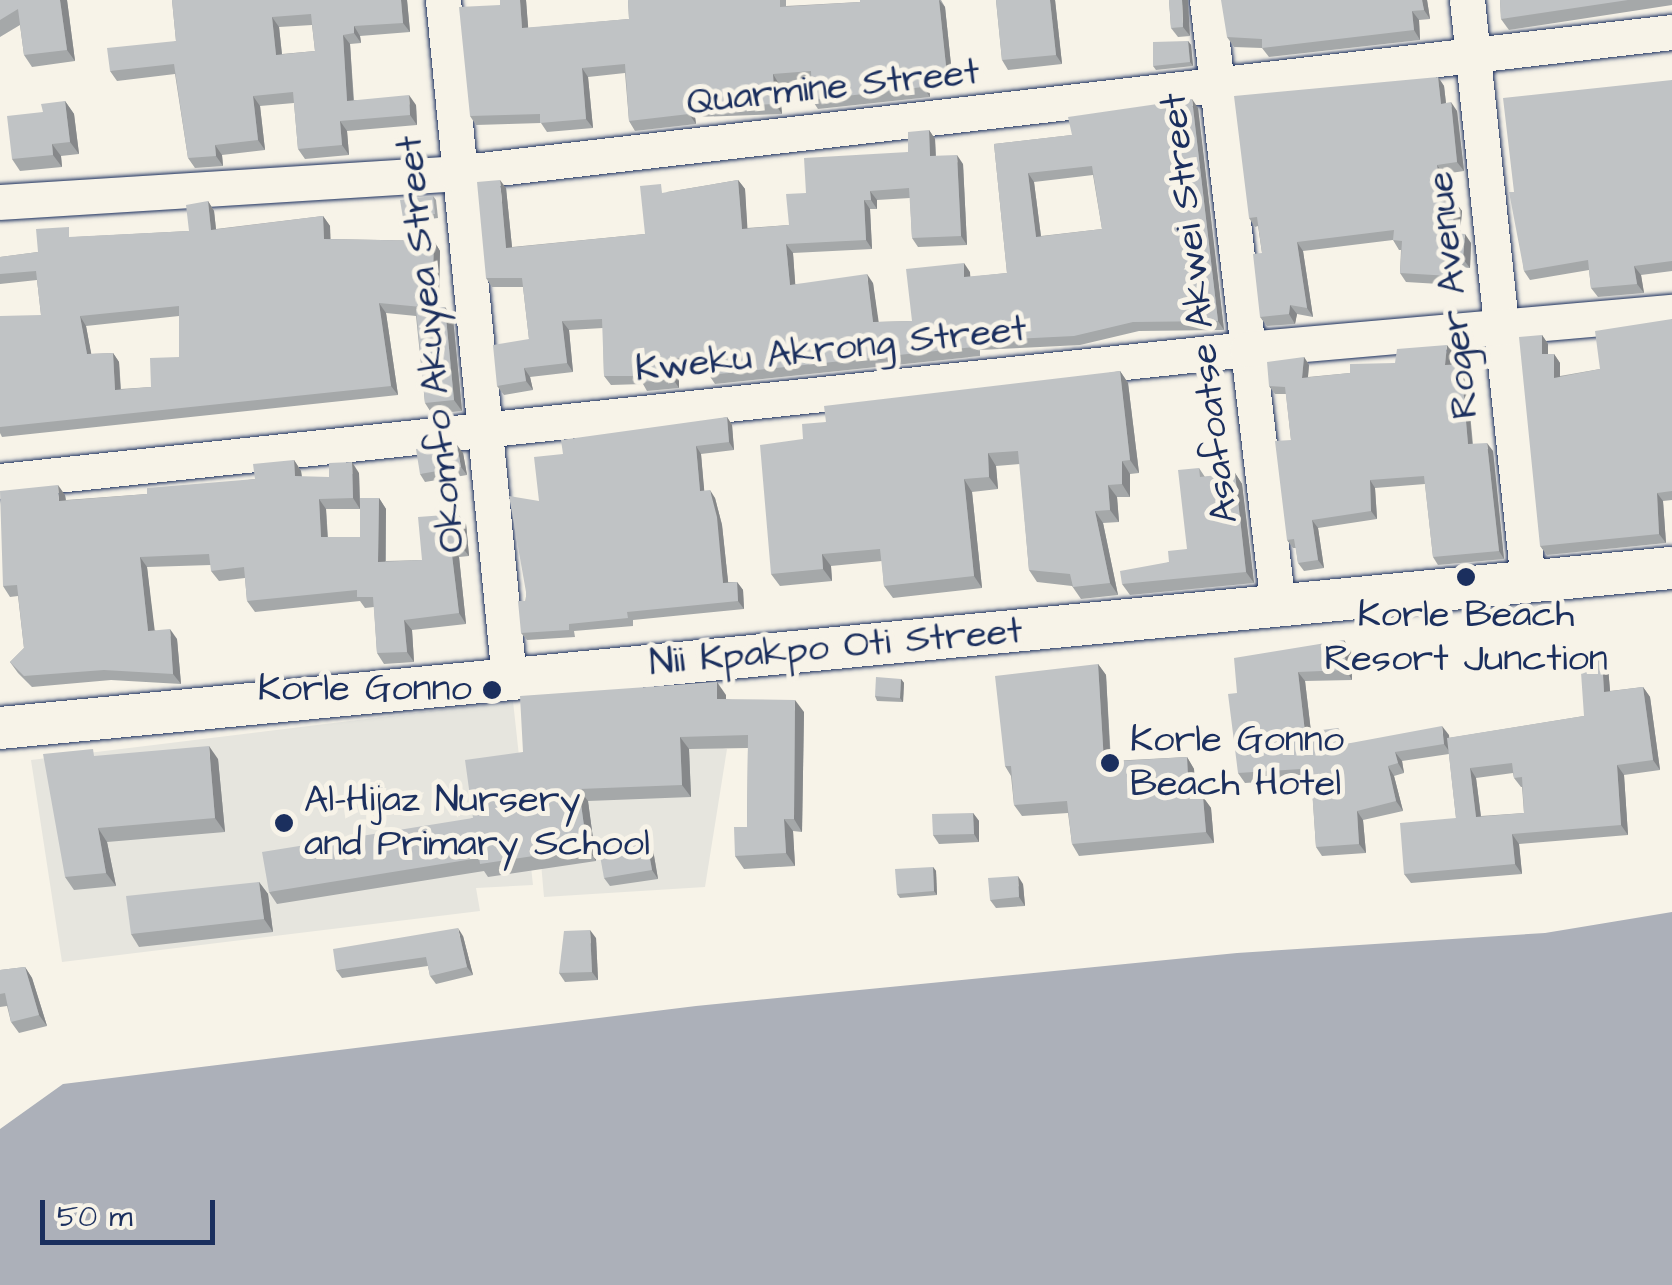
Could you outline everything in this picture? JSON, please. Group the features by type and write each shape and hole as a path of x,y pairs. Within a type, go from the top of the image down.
{"main road":[{"name":"Nii Kpakpo Oti Street","path":"0,728 1672,568"}],"street":[{"name":"Okomfo Akuyea Street","path":"443,0 455,173 509,680"},
{"name":"Asafoatse Akwei Street","path":"1208,0 1278,606"},
{"name":"Roger Avenue","path":"1467,0 1498,327 1528,582"},
{"name":"Quarmine Street","path":"0,202 455,173 1217,88 1672,32"},
{"name":"Kweku Akrong Street","path":"0,481 1247,349 1672,312"}],"shaded area":[{"name":"Al-Hijaz Nursery and Primary School","path":"513,701 533,885 476,888 480,911 62,962 31,760"},
{"path":"527,703 727,749 705,887 544,897"},
{"path":"1672,912 1672,1285 0,1285 0,1129 63,1084 696,1006 1237,953 1545,933"}],"building":[{"path":"0,0 60,0 67,50 24,55 18,9 0,20"},
{"path":"172,0 401,0 403,23 354,26 354,33 343,35 347,101 409,95 410,115 340,121 342,145 298,149 293,92 253,96 258,140 215,145 216,156 188,158 174,64 110,71 107,48 176,41","holes":["311,14 315,51 276,55 272,17"]},
{"path":"500,0 520,0 522,28 629,19 628,0 780,0 780,7 860,0 939,0 947,75 922,77 923,87 812,100 811,71 773,74 775,104 688,108 689,114 629,121 625,64 582,68 586,119 540,123 540,114 470,116 459,7 500,5"},
{"path":"996,0 1050,0 1056,55 1002,60"},
{"path":"1169,0 1182,0 1183,27 1171,28"},
{"path":"1221,0 1422,0 1424,10 1412,11 1414,30 1262,48 1262,39 1227,37"},
{"path":"1500,0 1628,0 1501,19"},
{"path":"1188,41 1190,62 1153,66 1153,42"},
{"path":"1438,77 1441,104 1451,102 1457,162 1437,165 1442,201 1455,202 1452,233 1465,234 1463,259 1451,258 1450,276 1400,273 1402,241 1393,240 1394,230 1297,242 1307,308 1290,305 1289,314 1260,317 1253,254 1262,253 1257,217 1249,218 1234,96"},
{"path":"1672,80 1672,261 1634,266 1637,284 1591,288 1588,260 1524,271 1509,192 1514,192 1503,98"},
{"path":"1192,99 1218,321 1133,322 1074,336 974,341 974,347 709,375 709,357 672,358 673,379 641,382 641,376 604,376 602,319 562,321 567,363 524,368 526,381 497,386 493,345 529,339 522,278 486,278 477,182 500,180 506,248 645,234 640,186 661,184 662,193 738,180 742,229 789,225 786,194 806,193 804,158 908,152 908,132 929,130 930,156 957,155 961,236 912,238 909,188 870,191 871,200 864,200 866,240 786,244 790,285 867,274 873,322 912,321 906,269 964,263 964,277 1007,273 994,144 1072,135 1068,117","holes":["1092,166 1102,229 1036,237 1028,173"]},
{"path":"65,101 70,142 52,144 53,155 12,159 7,116 43,112 41,104"},
{"path":"433,196 435,214 403,218 400,200"},
{"path":"208,201 211,230 323,216 324,239 434,241 432,308 379,303 391,386 0,427 0,316 41,315 36,271 0,274 0,257 38,252 36,229 69,227 69,237 189,231 186,205","holes":["179,306 179,357 150,358 151,387 115,390 113,353 87,354 80,316"]},
{"path":"445,307 454,400 425,403 416,309"},
{"path":"1672,319 1672,491 1657,493 1659,534 1540,546 1519,337 1542,335 1542,354 1554,354 1554,378 1600,369 1595,331"},
{"path":"1447,345 1445,365 1461,364 1468,444 1487,443 1499,551 1433,557 1424,476 1370,480 1371,511 1312,520 1318,560 1298,563 1294,539 1287,540 1275,441 1291,440 1285,387 1269,386 1267,362 1304,357 1302,378 1350,373 1350,364 1395,363 1397,349"},
{"path":"1120,371 1130,460 1122,461 1122,484 1108,485 1110,510 1095,511 1110,583 1073,587 1070,574 1029,570 1018,451 988,453 989,477 964,479 974,576 884,586 880,549 822,554 823,569 771,574 760,445 803,439 802,424 826,422 824,406"},
{"path":"727,417 729,442 696,446 700,491 710,490 717,517 723,583 737,582 738,601 627,612 628,618 569,624 569,630 521,633 518,601 526,601 526,592 509,496 539,501 534,457 563,454 561,440"},
{"path":"457,445 461,467 420,474 416,449"},
{"path":"294,460 295,476 329,477 329,463 352,462 353,498 319,499 321,537 360,537 360,498 379,498 378,562 422,560 418,517 458,514 461,546 451,547 459,613 404,620 407,652 377,653 373,597 357,597 357,590 247,601 244,567 211,571 209,554 140,557 148,631 170,629 173,674 104,670 24,676 10,662 24,648 17,585 3,586 0,491 58,485 59,501 147,494 147,488 255,479 253,464"},
{"path":"1199,468 1200,477 1235,473 1246,572 1122,584 1120,571 1169,562 1168,551 1187,549 1178,470"},
{"path":"1344,640 1346,670 1298,672 1305,732 1338,728 1340,745 1442,726 1444,744 1395,752 1398,763 1388,766 1396,801 1357,811 1359,844 1316,847 1311,776 1302,777 1301,769 1238,773 1228,694 1237,693 1234,658"},
{"path":"1602,657 1604,692 1643,687 1653,760 1617,765 1621,825 1512,834 1515,864 1404,874 1400,823 1456,818 1447,738 1584,716 1580,658","holes":["1512,763 1514,778 1522,777 1524,813 1476,817 1470,768"]},
{"path":"1098,664 1104,762 1187,757 1189,798 1203,797 1206,832 1072,844 1067,801 1014,805 1011,766 1005,766 995,676"},
{"path":"876,677 901,679 900,698 875,696"},
{"path":"717,682 717,699 795,700 794,819 784,819 786,853 735,856 734,827 747,827 748,735 680,737 682,785 579,789 587,848 480,864 479,858 269,892 262,852 473,818 465,760 523,752 520,696"},
{"path":"209,746 215,818 98,828 106,873 65,877 43,754 93,749 94,756"},
{"path":"973,813 974,834 933,835 932,814"},
{"path":"647,842 652,870 604,878 599,850"},
{"path":"933,867 934,891 897,894 895,869"},
{"path":"1018,876 1019,897 990,900 988,878"},
{"path":"259,882 264,919 131,934 126,896"},
{"path":"458,928 467,967 430,976 426,957 336,970 333,949"},
{"path":"590,930 592,972 559,973 564,931"},
{"path":"25,967 39,1015 11,1022 5,993 0,994 0,970"}],"place":[{"name":"Korle Beach Resort Junction","path":"1466,577"},
{"name":"Korle Gonno","path":"492,690"},
{"name":"Korle Gonno Beach Hotel","path":"1110,763"},
{"name":"Al-Hijaz Nursery and Primary School","path":"284,823"}]}
